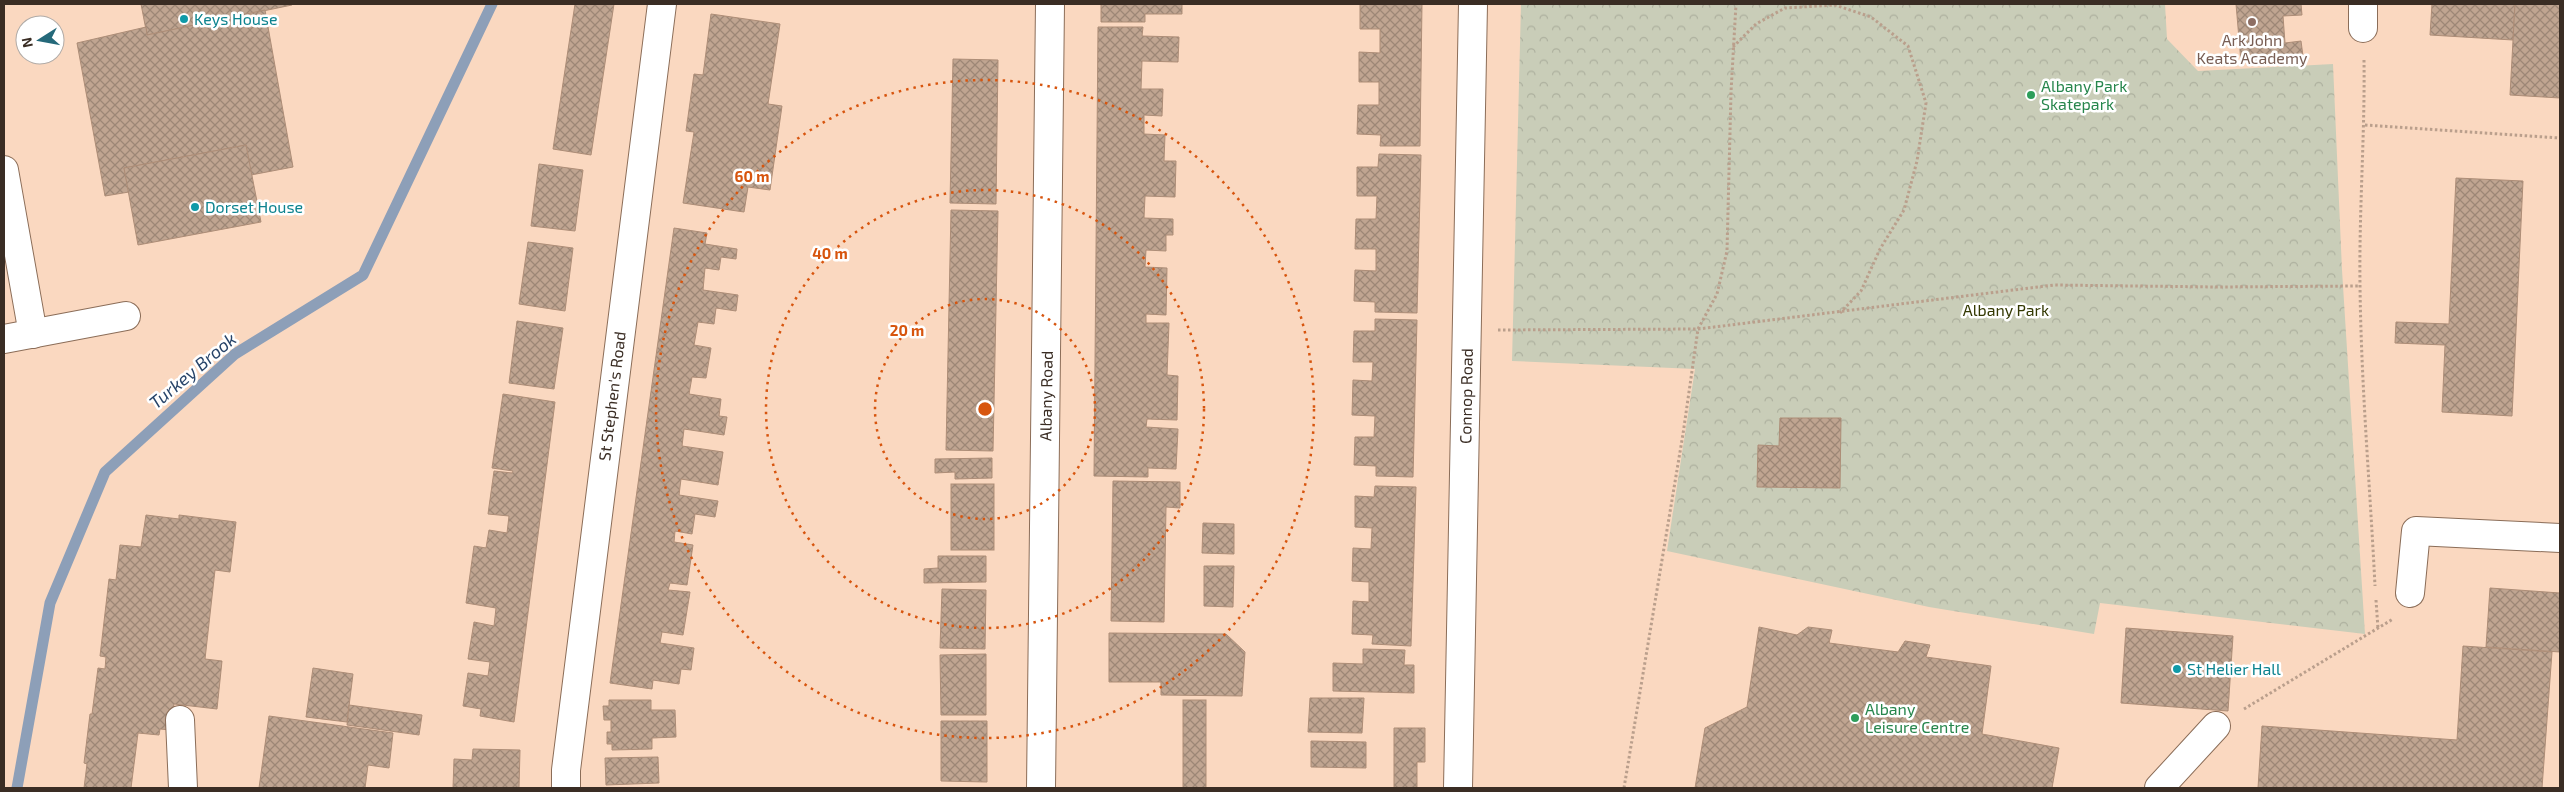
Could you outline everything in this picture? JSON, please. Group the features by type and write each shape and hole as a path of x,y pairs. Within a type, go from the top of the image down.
{"street":[{"name":"St Stephen's Road","path":"566,788 567,760 662,4"},
{"name":"Albany Road","path":"1041,788 1050,4"},
{"name":"Connop Road","path":"1458,788 1473,4"},
{"path":"4,170 33,334"},
{"path":"4,339 126,316"},
{"path":"2410,593 2416,531 2560,538"},
{"path":"180,720 184,788"},
{"path":"2160,788 2216,726"}],"path":[{"path":"1624,788 1682,444 1698,329 1716,294 1727,251 1732,47 1736,4"},
{"path":"1732,47 1756,24 1785,8 1835,5 1871,17 1908,46 1926,103 1917,161 1904,210 1880,249 1860,291 1840,313"},
{"path":"2363,16 2365,125 2360,220 2360,286 2378,629"},
{"path":"2365,125 2560,138"},
{"path":"1468,330 1698,329 1840,313 1874,307 2054,285 2360,286"},
{"path":"2216,726 2410,608 2410,593"}],"green space":[{"name":"Albany Park","path":"1521,4 2165,4 2167,39 2198,71 2333,64 2342,270 2365,634 2100,603 2094,634 1929,607 1667,551 1695,369 1512,361"}],"building":[{"name":"Keys House","path":"141,4 292,4 292,5 147,35"},
{"path":"575,4 614,4 591,155 553,149"},
{"path":"1101,4 1182,4 1182,14 1145,14 1145,22 1101,22"},
{"path":"1360,4 1422,4 1420,146 1380,146 1381,135 1357,134 1358,105 1379,105 1379,82 1359,82 1359,52 1380,53 1380,29 1360,29"},
{"path":"2236,4 2301,4 2302,15 2283,16 2285,43 2301,41 2303,56 2241,62"},
{"path":"2432,4 2515,4 2513,40 2430,35"},
{"path":"2515,4 2560,4 2560,98 2510,95"},
{"path":"265,10 293,167 251,175 246,145 124,168 129,192 105,196 77,43 146,27 147,35"},
{"path":"711,14 780,24 768,104 782,106 770,190 748,187 744,212 683,203 694,132 686,131 694,74 703,75"},
{"path":"1098,27 1143,27 1142,36 1179,37 1178,62 1142,61 1141,89 1163,89 1162,116 1144,115 1144,134 1165,135 1164,161 1176,161 1175,197 1145,196 1144,218 1173,219 1173,235 1166,235 1166,251 1146,250 1145,267 1167,268 1166,315 1146,314 1146,323 1169,323 1167,375 1178,376 1177,420 1147,419 1146,427 1178,429 1176,469 1148,468 1148,477 1094,476"},
{"path":"953,59 998,60 996,204 950,203"},
{"name":"Dorset House","path":"246,145 261,222 138,245 124,168"},
{"path":"1379,154 1421,155 1417,313 1375,312 1375,302 1354,301 1355,270 1376,271 1376,249 1355,249 1356,219 1376,219 1377,196 1357,196 1357,167 1378,167"},
{"path":"539,164 583,170 575,231 531,226"},
{"path":"2456,178 2523,181 2512,416 2442,412 2445,345 2395,343 2396,322 2449,324"},
{"path":"951,210 998,211 993,451 946,450"},
{"path":"674,228 707,233 705,244 737,249 736,259 721,257 719,270 705,268 703,290 738,295 736,311 716,308 714,324 698,322 694,345 711,348 706,378 692,377 689,394 721,399 719,416 727,417 724,435 684,429 682,446 723,452 718,485 681,479 679,495 718,501 715,517 695,514 692,534 675,531 674,542 693,545 687,585 670,583 668,590 690,592 683,635 662,632 660,643 694,648 691,670 681,669 679,684 653,680 652,689 610,683"},
{"path":"528,242 573,248 565,311 519,304"},
{"path":"1375,319 1417,320 1413,477 1376,476 1376,466 1354,465 1355,437 1374,437 1375,416 1352,415 1353,380 1372,381 1373,362 1353,362 1354,331 1375,331"},
{"path":"517,321 563,328 554,389 509,383"},
{"path":"503,394 555,402 514,722 480,716 481,709 463,706 468,673 488,676 490,662 468,659 474,622 494,626 496,608 466,603 474,546 486,548 489,530 507,533 509,516 488,514 494,471 512,473 513,471 492,468"},
{"path":"1780,418 1841,418 1840,488 1757,487 1758,445 1779,446"},
{"path":"992,458 992,478 955,479 955,472 935,473 935,459"},
{"path":"1113,481 1180,482 1180,508 1166,507 1164,622 1111,621"},
{"path":"951,484 994,484 994,550 951,550"},
{"path":"1375,486 1416,487 1411,646 1372,644 1373,635 1352,634 1353,601 1369,602 1369,582 1352,581 1353,548 1371,549 1372,528 1355,527 1355,496 1374,497"},
{"path":"146,515 179,519 179,515 236,522 230,572 215,570 205,659 222,661 217,709 174,704 171,730 160,729 159,735 138,733 131,788 84,788 87,764 84,763 98,668 105,669 106,657 100,656 109,579 116,580 120,545 141,547"},
{"path":"1203,523 1234,524 1234,554 1202,553"},
{"path":"938,556 986,556 986,582 924,583 924,569 938,568"},
{"path":"1204,566 1234,566 1233,607 1204,606"},
{"path":"2490,588 2560,593 2560,652 2486,647"},
{"path":"942,589 986,590 985,649 940,648"},
{"name":"Albany Leisure Centre","path":"1759,627 1797,635 1808,627 1832,630 1829,643 1898,652 1905,641 1930,645 1926,657 1991,666 1982,734 2059,748 2052,788 1695,788 1705,728 1747,707"},
{"name":"St Helier Hall","path":"2126,628 2233,636 2228,711 2121,703"},
{"path":"1109,633 1226,634 1245,652 1242,696 1161,695 1161,682 1109,682"},
{"path":"2463,646 2552,652 2542,788 2258,788 2262,726 2457,740"},
{"path":"1363,649 1405,650 1404,665 1414,665 1414,693 1333,691 1333,663 1363,664"},
{"path":"986,654 986,715 941,715 940,655"},
{"path":"313,668 353,674 347,722 306,717"},
{"path":"1310,698 1364,698 1362,733 1308,732"},
{"path":"609,700 651,700 651,710 675,710 676,737 652,738 652,749 612,750 612,744 607,744 607,732 611,732 611,720 604,720 603,706 609,706"},
{"path":"1183,700 1206,700 1206,788 1183,788"},
{"path":"349,705 422,715 419,735 347,725"},
{"path":"269,716 393,733 389,768 368,765 365,788 259,788"},
{"path":"941,721 987,721 987,782 941,781"},
{"path":"1394,728 1425,728 1425,762 1417,762 1417,788 1394,788"},
{"path":"1311,741 1366,742 1366,768 1311,767"},
{"path":"473,749 520,750 519,788 453,788 454,759 472,760"},
{"path":"658,757 659,783 606,785 605,758"}],"waterway":[{"name":"Turkey Brook","path":"17,788 50,603 105,472 235,354 363,275 492,4"}],"place":[{"name":"Keys House","path":"184,19"},
{"name":"Ark John Keats Academy","path":"2252,22"},
{"name":"Albany Park Skatepark","path":"2031,95"},
{"name":"Dorset House","path":"195,207"},
{"name":"St Helier Hall","path":"2177,669"},
{"name":"Albany Leisure Centre","path":"1855,718"}]}
